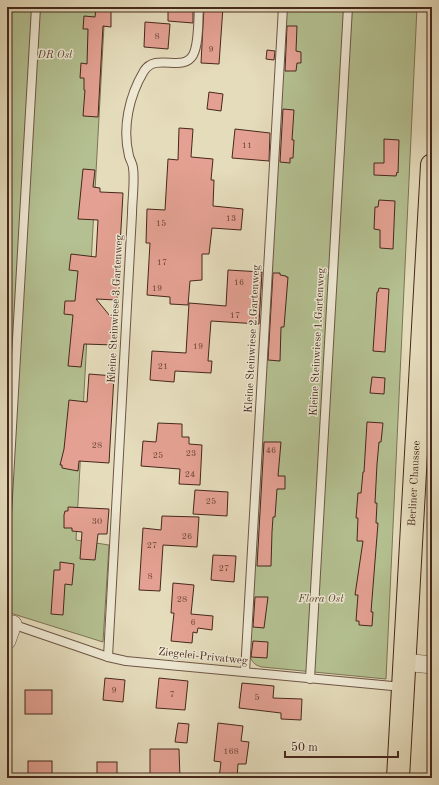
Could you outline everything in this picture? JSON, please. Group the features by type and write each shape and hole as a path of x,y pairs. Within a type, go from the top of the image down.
{"main road":[{"name":"Berliner Chaussee","path":"398,778 432,165"}],"street":[{"path":"7,641 10,623"},
{"path":"404,662 431,667"}],"lane":[{"path":"7,514 36,7"},
{"name":"Kleine Steinwiese 3.Gartenweg","path":"108,657 132,214 133,168 129,156 126,136 128,108 143,72 150,65 159,62 186,62 192,57 195,50 199,7"},
{"name":"Kleine Steinwiese 2.Gartenweg","path":"245,672 283,7"},
{"name":"Kleine Steinwiese 1.Gartenweg","path":"310,679 348,7"},
{"name":"Ziegelei-Privatweg","path":"10,623 108,657 126,661 402,687"}],"green space":[{"name":"DR Ost","path":"7,7 105,7 76,540 109,545 103,642 7,612"},
{"name":"Flora Ost","path":"285,7 417,7 386,679 262,667 254,663 249,654"}],"building":[{"path":"168,7 193,7 193,23 168,21"},
{"path":"204,7 223,7 219,64 201,63"},
{"path":"96,8 111,9 111,27 103,26 98,117 83,116 85,90 84,78 80,78 81,63 87,64 88,29 83,29 84,16 95,17"},
{"path":"145,22 170,24 168,49 144,47"},
{"path":"287,26 297,26 296,51 301,52 301,63 297,63 296,71 285,71"},
{"path":"267,50 275,51 274,60 266,59"},
{"path":"209,92 223,94 221,111 207,109"},
{"path":"283,109 294,110 292,140 294,140 293,158 290,158 290,163 280,162"},
{"path":"179,128 193,129 191,157 213,159 211,180 214,180 213,206 243,209 241,230 212,228 209,254 202,254 202,280 190,281 188,305 170,304 170,297 147,295 150,243 146,243 147,209 165,210 168,159 178,160"},
{"path":"235,129 270,133 269,161 232,158"},
{"path":"384,139 399,140 398,173 397,172 396,176 374,175 374,163 384,163"},
{"path":"83,169 95,170 93,187 100,188 100,192 123,193 117,300 96,299 115,322 114,345 84,344 81,367 68,366 73,315 64,314 65,301 75,301 78,271 69,270 71,254 96,257 98,220 78,219"},
{"path":"379,200 395,201 393,249 380,248 380,230 374,229 375,207 378,207"},
{"path":"228,270 262,272 259,324 211,321 208,361 212,361 211,373 175,371 174,382 150,380 152,351 186,353 189,303 226,306"},
{"path":"273,273 280,273 280,275 288,277 284,327 281,327 280,361 268,360"},
{"path":"379,288 389,289 385,352 373,351 377,292"},
{"path":"89,374 114,376 109,463 79,461 78,471 62,468 62,465 60,465 64,449 69,400 87,402"},
{"path":"372,377 385,378 384,394 370,393"},
{"path":"367,422 383,423 381,442 379,442 377,464 375,503 377,503 376,523 378,523 371,612 373,612 372,626 359,625 359,621 356,621 358,595 355,595 363,541 357,541 358,518 356,518 358,493 361,493 364,472"},
{"path":"158,423 182,424 182,437 189,437 189,444 202,445 200,485 179,484 180,469 141,466 143,441 156,442"},
{"path":"264,442 281,442 278,476 285,476 285,489 277,489 275,517 273,517 271,566 257,566"},
{"path":"195,490 228,492 227,516 193,514"},
{"path":"68,507 109,509 107,534 98,534 95,560 80,559 82,532 72,531 72,528 64,528 64,515 65,511 68,511"},
{"path":"162,516 199,517 197,547 163,545 160,591 139,590 143,528 161,530"},
{"path":"213,555 236,556 234,582 211,580"},
{"path":"60,562 74,564 72,585 65,584 63,615 51,614 54,570 60,570"},
{"path":"173,583 194,585 191,614 213,616 212,630 198,628 197,633 193,632 192,643 171,641 174,613 171,613"},
{"path":"255,597 268,597 264,628 253,627"},
{"path":"253,641 268,642 267,658 251,657"},
{"path":"105,678 125,680 123,702 103,700"},
{"path":"159,678 188,681 185,710 156,708"},
{"path":"242,683 274,686 273,698 302,699 301,720 281,719 281,713 239,708"},
{"path":"25,690 52,690 52,714 25,714"},
{"path":"178,723 189,724 187,743 175,742"},
{"path":"218,723 243,726 241,741 249,742 246,764 238,764 237,778 219,778 221,762 214,761"},
{"path":"150,749 179,749 180,778 150,778"},
{"path":"28,761 52,761 52,778 28,778"},
{"path":"97,762 117,762 117,778 97,778"}]}
